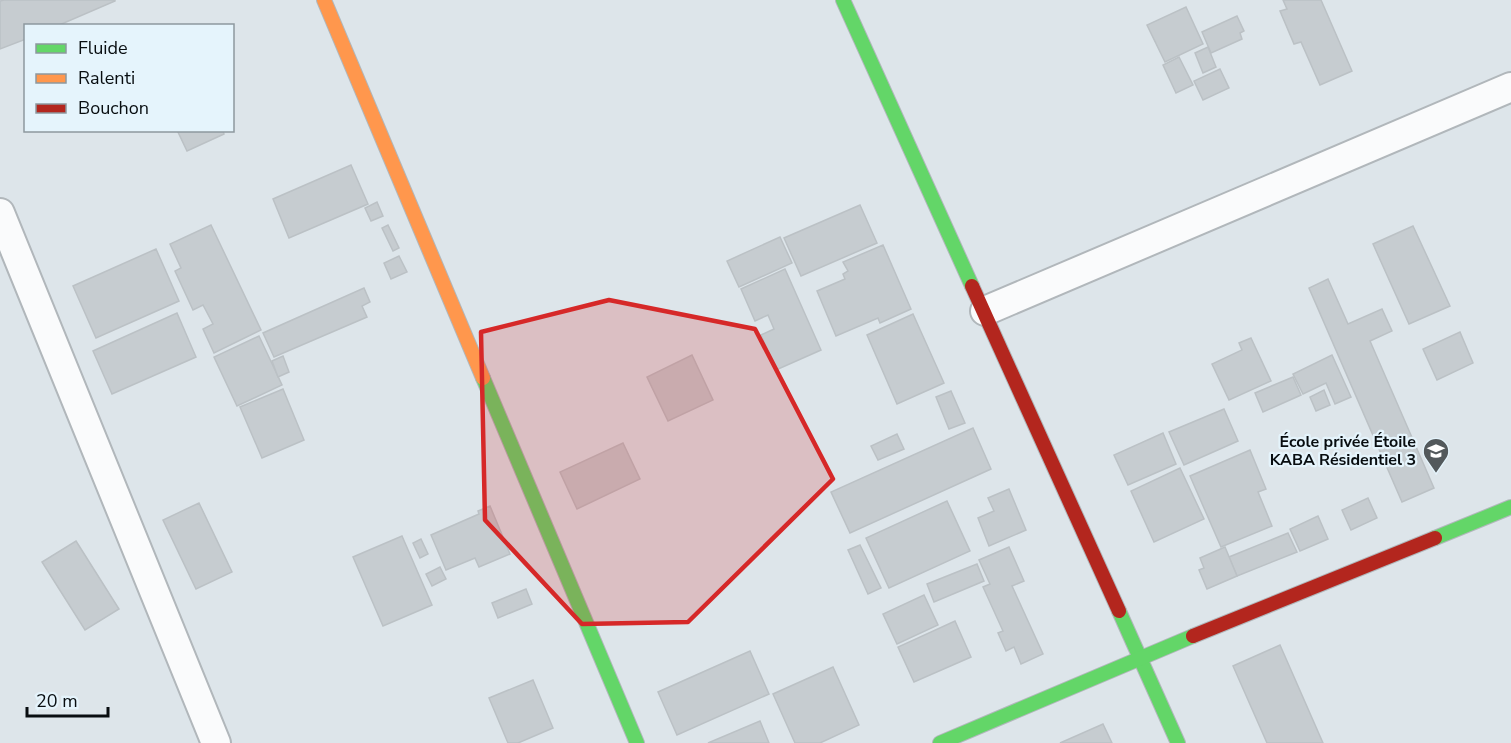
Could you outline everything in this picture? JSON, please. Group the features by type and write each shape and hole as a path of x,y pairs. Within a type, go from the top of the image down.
{"street":[{"path":"324,0 637,743"},
{"path":"843,0 985,310 1178,743"},
{"path":"985,310 1511,87"},
{"path":"0,213 216,743"},
{"path":"940,743 1140,658 1511,507"}],"highlighted area":[{"path":"609,300 755,329 833,479 688,622 582,624 485,520 481,332"}],"building":[{"path":"115,0 62,24 24,24 24,40 0,49 0,1"},
{"path":"1283,0 1321,0 1352,71 1320,85 1301,42 1294,44 1280,11 1287,9"},
{"path":"1186,7 1203,44 1165,62 1147,25"},
{"path":"1237,16 1244,31 1240,33 1242,39 1211,53 1202,32"},
{"path":"1208,47 1216,67 1203,73 1195,53"},
{"path":"1179,57 1193,85 1176,93 1163,65"},
{"path":"1220,69 1229,88 1203,100 1194,81"},
{"path":"178,132 224,132 224,134 187,151"},
{"path":"351,165 368,204 289,238 273,199"},
{"path":"377,202 383,216 371,221 365,208"},
{"path":"860,205 877,243 801,276 784,238"},
{"path":"211,225 261,330 214,353 203,329 213,324 203,305 193,310 175,271 181,268 170,244"},
{"path":"388,225 399,248 393,251 382,228"},
{"path":"1413,226 1450,306 1409,324 1373,244"},
{"path":"780,237 792,263 739,287 727,261"},
{"path":"883,245 911,309 880,323 878,318 836,336 817,291 845,279 843,274 848,271 843,262"},
{"path":"156,249 179,301 96,338 73,286"},
{"path":"399,256 407,272 391,279 384,263"},
{"path":"785,269 821,350 776,370 761,335 774,329 768,315 755,321 741,289"},
{"path":"1328,279 1348,324 1382,309 1392,331 1370,341 1434,488 1402,502 1309,288"},
{"path":"364,288 370,302 362,306 367,317 274,357 263,333"},
{"path":"177,313 196,357 112,394 93,351"},
{"path":"913,314 944,383 897,404 867,335"},
{"path":"1460,332 1473,363 1437,380 1423,349"},
{"path":"259,336 282,385 237,406 214,357"},
{"path":"1251,338 1271,381 1229,400 1212,364 1242,350 1239,343"},
{"path":"692,355 713,400 668,421 647,377"},
{"path":"1332,355 1351,397 1335,404 1326,383 1303,394 1293,374"},
{"path":"283,356 289,372 278,377 272,361"},
{"path":"1293,377 1301,395 1263,412 1255,393"},
{"path":"283,389 304,440 262,458 240,407"},
{"path":"1324,390 1330,405 1316,411 1310,397"},
{"path":"951,391 965,423 949,429 936,397"},
{"path":"1224,409 1238,441 1184,465 1169,432"},
{"path":"973,428 991,469 850,533 831,492"},
{"path":"1163,433 1176,464 1128,485 1114,455"},
{"path":"897,434 904,449 878,460 871,446"},
{"path":"623,443 640,479 577,509 560,472"},
{"path":"1250,450 1266,489 1258,492 1272,526 1221,547 1190,476"},
{"path":"1180,468 1204,519 1154,542 1131,491"},
{"path":"1009,489 1026,530 989,546 978,518 994,511 988,498"},
{"path":"1368,498 1377,518 1351,530 1342,510"},
{"path":"947,501 970,551 889,588 866,538"},
{"path":"199,503 232,572 196,589 163,520"},
{"path":"490,506 510,554 479,567 475,558 446,570 431,535 479,514 478,511"},
{"path":"1318,516 1328,539 1300,551 1290,529"},
{"path":"1288,533 1297,552 1237,576 1229,557"},
{"path":"402,536 432,605 383,626 353,557"},
{"path":"421,539 428,554 420,558 413,543"},
{"path":"76,541 119,609 85,630 42,562"},
{"path":"860,545 881,588 868,594 848,550"},
{"path":"1009,547 1024,581 1012,586 1043,654 1021,664 1014,647 1006,651 998,633 1003,631 983,587 990,584 979,560"},
{"path":"1225,547 1237,576 1207,589 1199,570 1204,568 1200,558"},
{"path":"977,564 984,581 934,602 927,584"},
{"path":"440,567 446,579 432,586 426,574"},
{"path":"526,589 532,604 498,618 492,603"},
{"path":"924,595 938,625 897,644 883,614"},
{"path":"955,621 971,657 914,682 898,647"},
{"path":"1280,645 1323,743 1267,743 1233,666"},
{"path":"750,651 769,694 677,735 658,692"},
{"path":"833,667 859,725 820,743 795,743 773,694"},
{"path":"533,680 553,728 518,743 508,743 489,698"},
{"path":"760,721 769,743 708,743"},
{"path":"1103,724 1112,743 1060,743"}],"traffic: fast":[{"path":"843,0 972,286"},
{"path":"483,378 637,743"},
{"path":"1435,538 1511,507"},
{"path":"1119,611 1178,743"},
{"path":"940,743 1193,636"}],"traffic: slow":[{"path":"324,0 483,378"}],"traffic: jam":[{"path":"972,286 1119,611"},
{"path":"1193,636 1435,538"}],"place":[{"name":"École privée Étoile KABA Résidentiel 3","path":"1436,474"}]}
